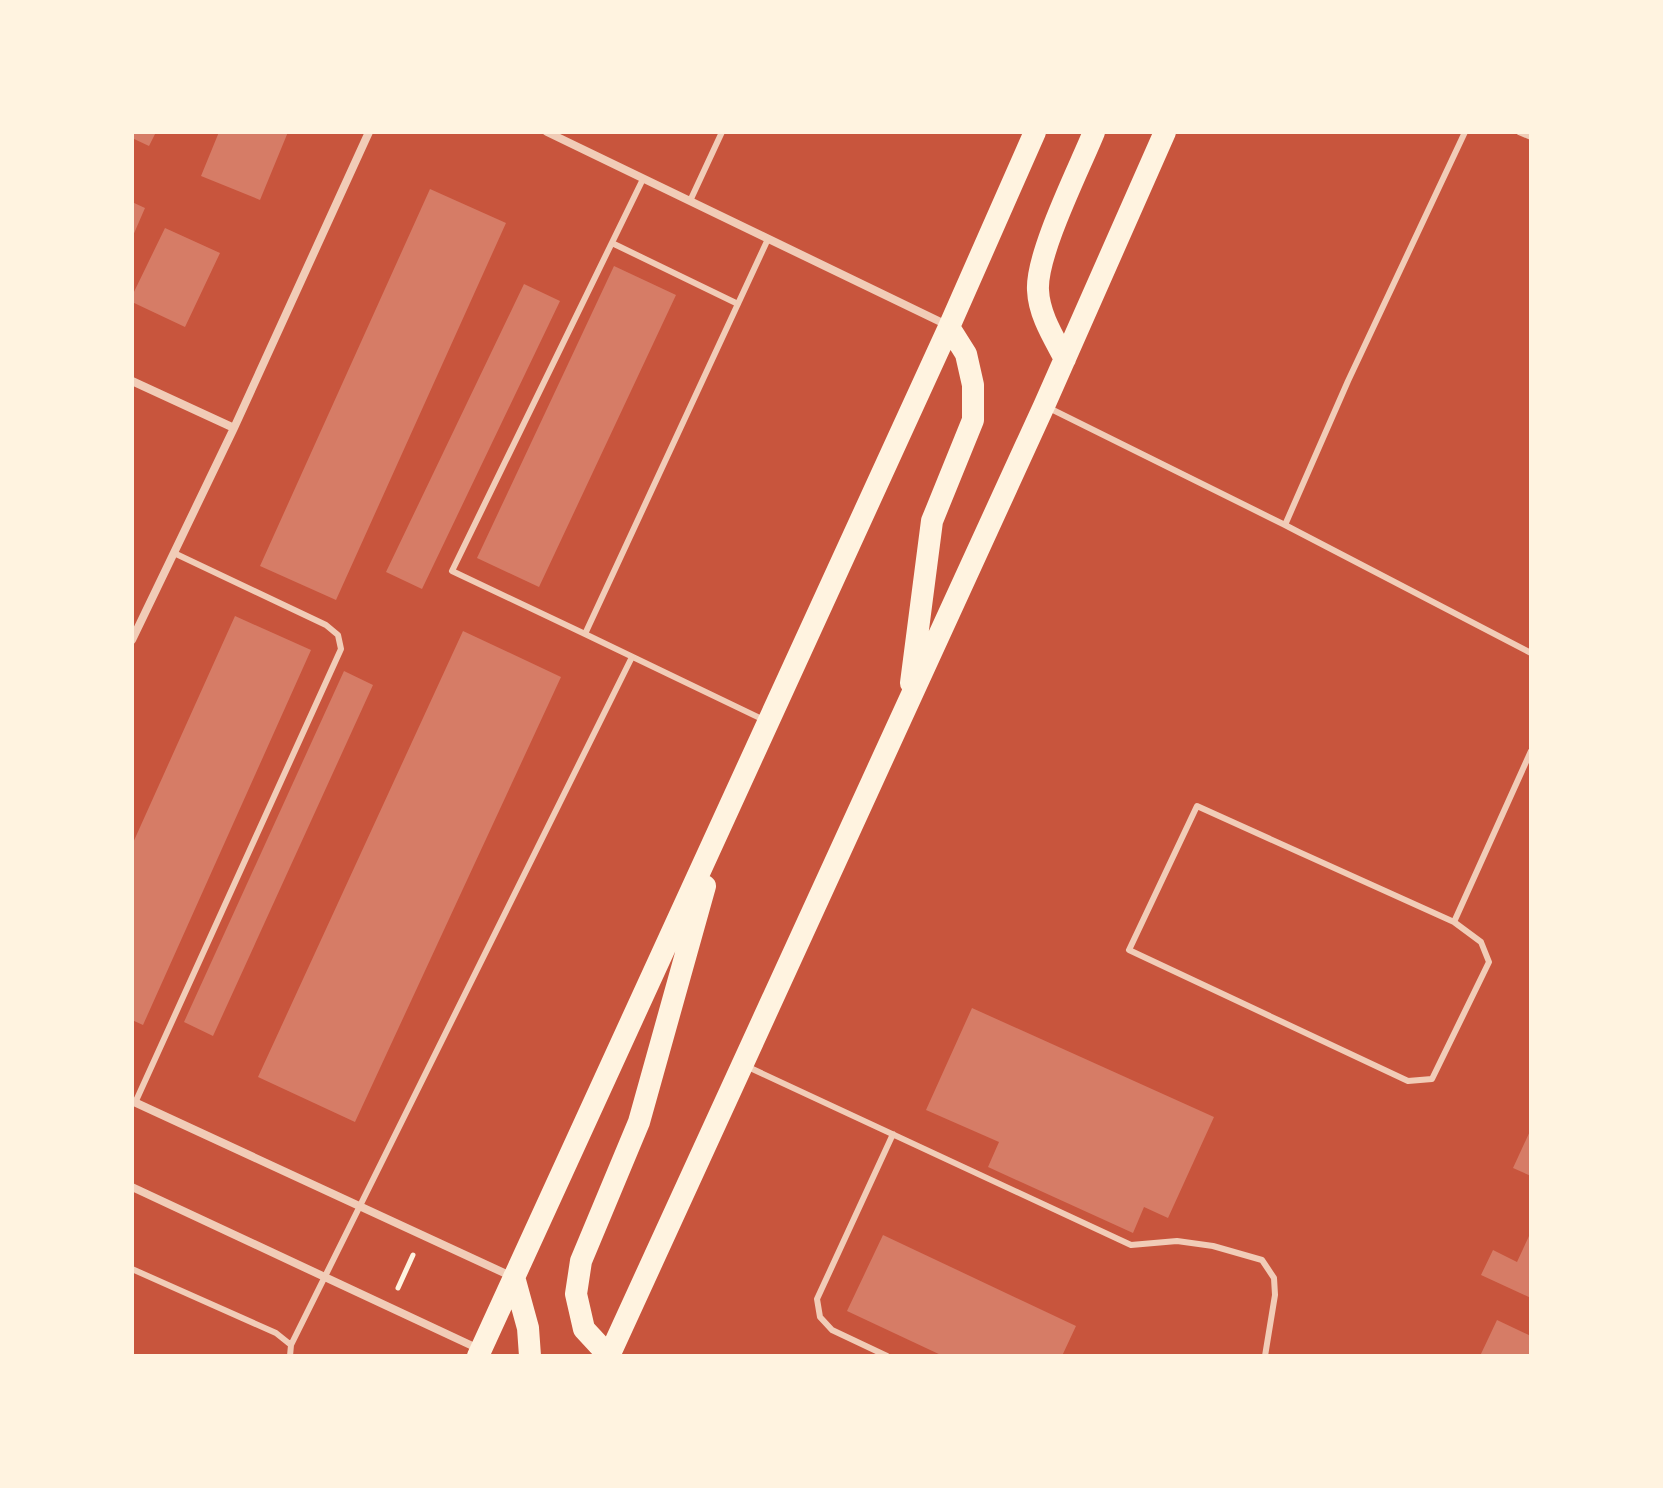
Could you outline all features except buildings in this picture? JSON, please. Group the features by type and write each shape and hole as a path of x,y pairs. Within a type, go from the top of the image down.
{"highway":[{"path":"479,1353 949,327 1035,132"},
{"path":"1065,359 1045,321 1038,290 1043,258 1094,132"},
{"path":"723,820 639,1122 581,1261 576,1294 584,1329 609,1356 1044,406 1165,132"},
{"path":"908,704 932,521 973,420 973,385 966,354 949,327"},
{"path":"514,1277 528,1328 530,1356"}],"street":[{"path":"132,640 234,428 369,132"},
{"path":"547,132 949,327"},
{"path":"132,381 234,428"},
{"path":"134,1102 514,1277"},
{"path":"132,1187 324,1276 479,1353"}],"lane":[{"path":"690,201 722,132"},
{"path":"1285,525 1348,381 1465,132"},
{"path":"1519,132 1531,137"},
{"path":"643,179 452,571 768,723"},
{"path":"585,634 768,239"},
{"path":"612,243 738,304"},
{"path":"1044,406 1285,525 1531,653"},
{"path":"134,1102 341,649 338,635 326,625 174,553"},
{"path":"290,1356 291,1345 324,1276 632,657"},
{"path":"1454,922 1531,751"},
{"path":"1197,806 1454,922 1481,942 1489,962 1432,1079 1408,1081 1129,950 1197,806"},
{"path":"743,1064 1131,1245 1177,1241 1213,1246 1262,1260 1274,1278 1275,1295 1265,1356"},
{"path":"887,1356 832,1330 820,1317 817,1299 893,1134"},
{"path":"132,1269 276,1333 291,1345"}],"path":[{"path":"398,1288 413,1255"}]}
